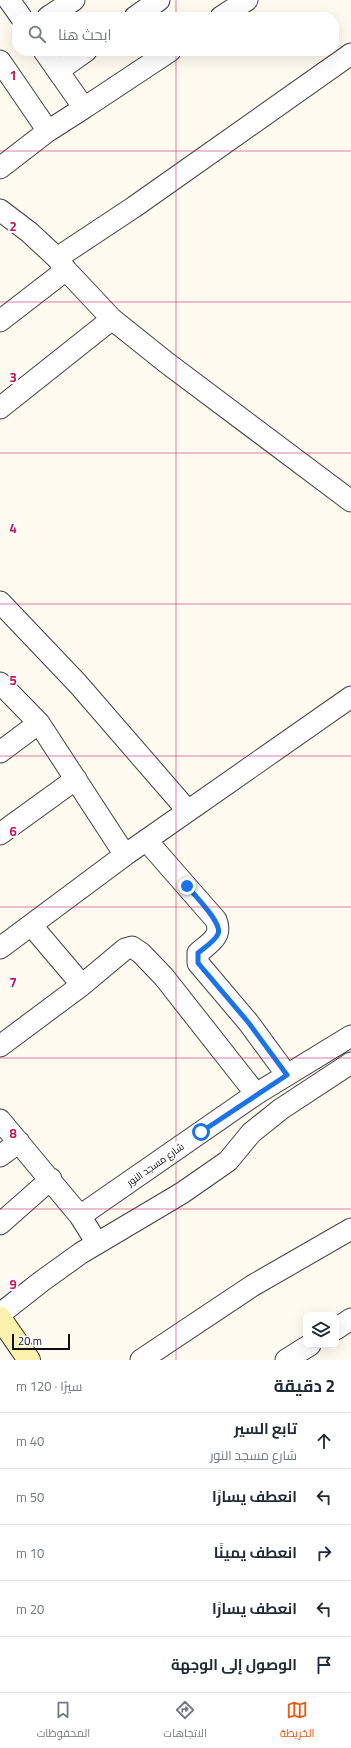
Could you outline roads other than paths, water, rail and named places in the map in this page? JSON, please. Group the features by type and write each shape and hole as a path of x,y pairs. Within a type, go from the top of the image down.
{"main road":[{"path":"0,1318 29,1360"}],"street":[{"path":"9,0 17,12"},
{"path":"56,12 74,0"},
{"path":"142,12 159,0"},
{"path":"0,321 62,264 134,207 351,54"},
{"path":"48,56 84,108"},
{"path":"58,71 79,56"},
{"path":"0,168 48,131 162,56"},
{"path":"0,61 48,131"},
{"path":"0,210 29,232 62,264 112,319 167,364 351,501"},
{"path":"0,408 112,319"},
{"path":"0,602 78,684 188,811"},
{"path":"0,683 39,723 125,855"},
{"path":"0,948 32,926 125,855 351,697"},
{"path":"0,752 39,723"},
{"path":"0,834 76,779"},
{"path":"147,841 216,920 219,930 218,935 198,953 198,963 248,1022 287,1075"},
{"path":"32,926 82,985"},
{"path":"0,1046 82,985 125,949 132,947 137,949 164,977 256,1094"},
{"name":"شارع مسجد النور","path":"80,1216 256,1094 350,1039"},
{"path":"0,1314 42,1281 97,1242 182,1193 228,1161 251,1133 281,1109 351,1063"},
{"path":"0,1120 51,1179 80,1216 97,1242"},
{"path":"0,1156 19,1142"},
{"path":"0,1224 51,1179"},
{"path":"142,1360 252,1286 351,1229"},
{"path":"339,1327 351,1319"},
{"path":"286,1360 305,1348"}]}
